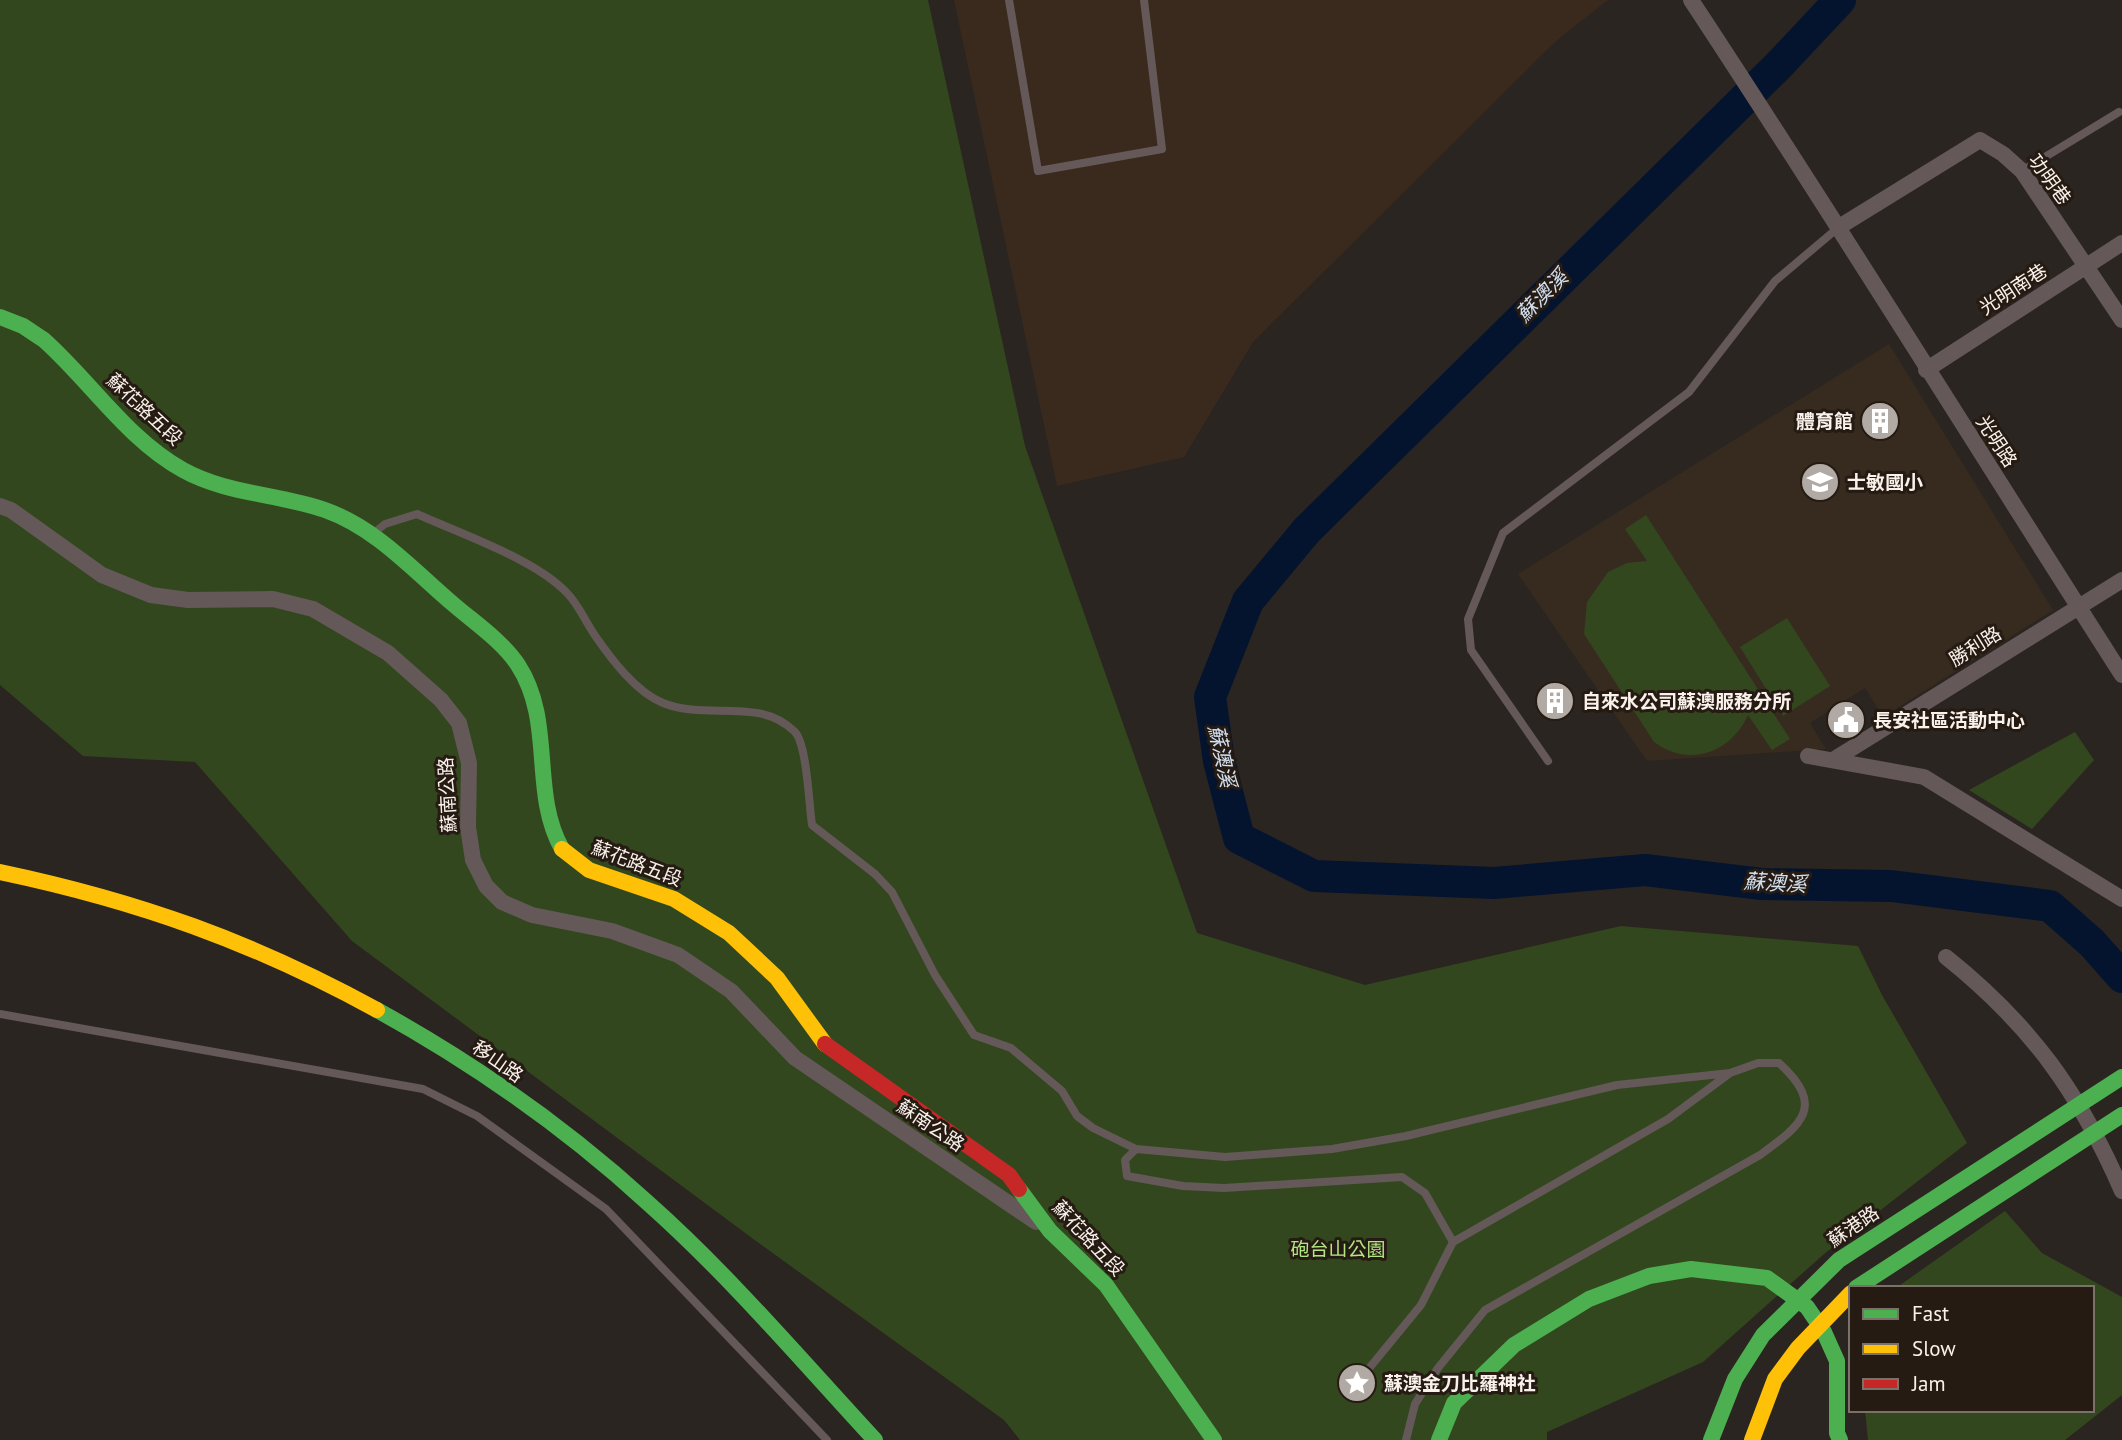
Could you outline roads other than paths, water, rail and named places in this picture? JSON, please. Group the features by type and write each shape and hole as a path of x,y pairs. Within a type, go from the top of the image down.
{"main road":[{"name":"蘇花路五段","path":"0,317 20,321 45,341 163,459 195,476 339,516 373,534 515,660 530,688 540,718 546,794 555,834 565,853 582,867 688,905 738,942 771,971 813,1034 1009,1175 1050,1231 1106,1285 1214,1440"},
{"name":"移山路","path":"0,872 83,888 155,908 219,933 331,985 440,1046 614,1173 710,1266 875,1440"},
{"name":"蘇港路","path":"1711,1440 1735,1379 1763,1335 1839,1259 2122,1077"},
{"path":"1859,1286 2122,1115"},
{"path":"1439,1440 1454,1404 1514,1345 1589,1299 1648,1276 1691,1269 1767,1278 1807,1307 1824,1332 1837,1361 1837,1433 1840,1440"},
{"path":"1752,1440 1774,1380 1798,1348 1849,1295"}],"street":[{"name":"光明路","path":"1691,0 1827,207 1926,370 2122,675"},
{"name":"功明巷","path":"1839,228 1980,140 2003,154 2022,171 2122,320"},
{"name":"光明南巷","path":"1926,370 2122,243"},
{"name":"蘇南公路","path":"0,506 11,510 103,575 151,595 188,600 273,599 313,609 388,653 441,700 459,723 469,763 468,827 473,860 485,886 502,902 532,915 612,932 678,955 732,991 795,1058 1050,1231"},
{"name":"勝利路","path":"1833,760 2122,580"},
{"path":"1808,756 1924,777 2122,899"},
{"path":"1946,957 1990,992 2050,1059 2080,1105 2122,1191"}],"lane":[{"path":"1009,0 1038,171 1162,149 1144,0"},
{"path":"2022,171 2119,112"},
{"path":"1548,761 1471,650 1468,619 1503,533 1689,392 1774,281 1839,228"},
{"path":"373,534 384,524 417,514 541,571 568,593 596,638 631,680 662,703 698,711 755,710 786,724 798,735 812,825 875,874 892,892 935,975 974,1035 1011,1048 1062,1091 1077,1116 1093,1128 1136,1149 1225,1157 1332,1149 1406,1136 1617,1085 1730,1073 1758,1063 1779,1063 1795,1078 1804,1095 1803,1112 1797,1128 1760,1155 1485,1310 1438,1368 1415,1404 1406,1440"},
{"path":"0,1014 423,1089 477,1116 607,1209 827,1440"},
{"path":"1357,1383 1421,1304 1453,1242 1668,1119 1730,1073"},
{"path":"1136,1149 1125,1160 1127,1176 1183,1186 1250,1188 1402,1177 1425,1193 1453,1242"}],"waterway":[{"name":"蘇澳溪","path":"1840,0 1779,65 1307,530 1248,601 1210,697 1219,761 1239,838 1314,876 1494,883 1645,870 1762,884 1891,886 2050,906 2092,943 2122,977"}],"place":[{"name":"體育館","path":"1880,421"},
{"name":"士敏國小","path":"1820,482"},
{"name":"自來水公司蘇澳服務分所","path":"1555,701"},
{"name":"長安社區活動中心","path":"1846,720"},
{"name":"蘇澳金刀比羅神社","path":"1357,1383"}],"park label":[{"name":"砲台山公園","path":"1338,1249"}]}
